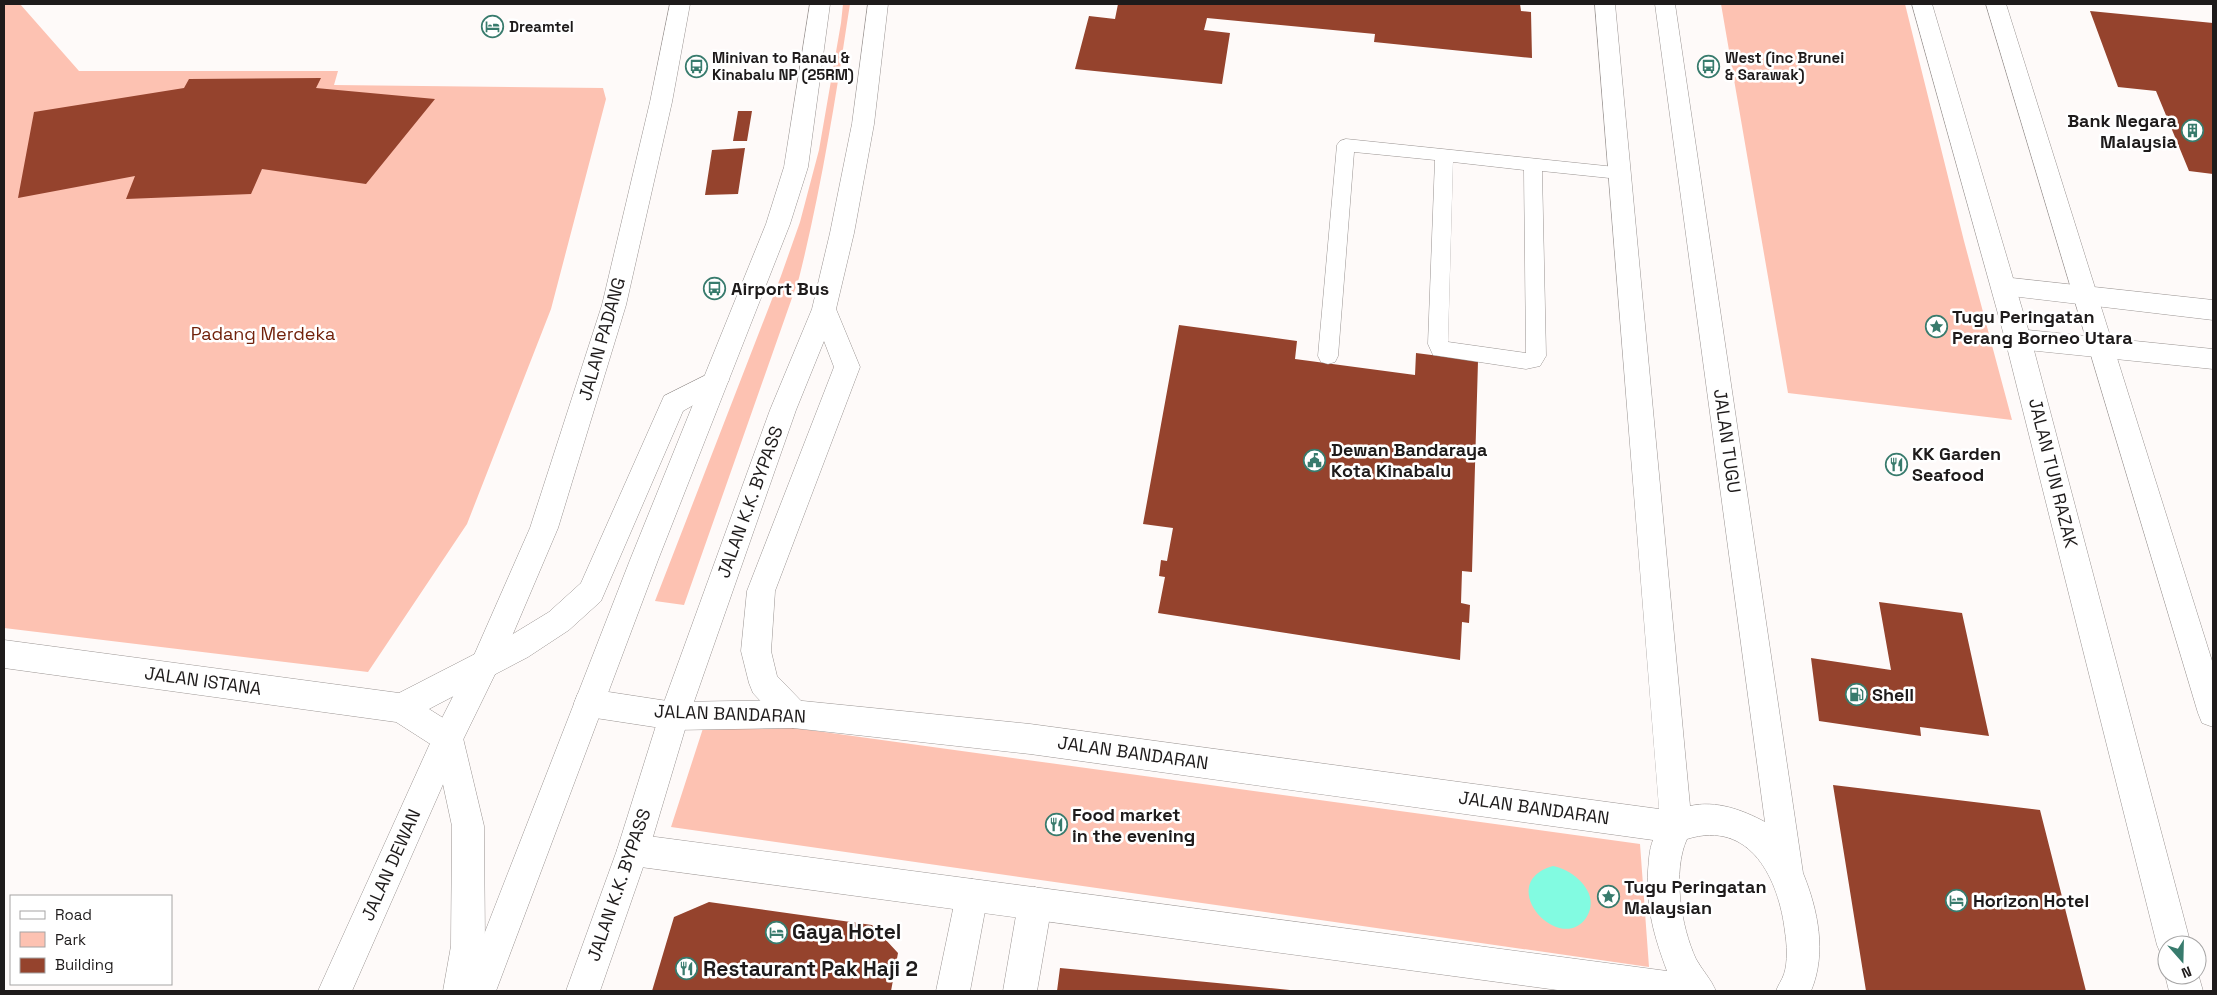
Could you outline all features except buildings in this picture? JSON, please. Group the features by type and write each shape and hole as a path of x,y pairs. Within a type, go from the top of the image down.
{"main road":[{"name":"JALAN PADANG","path":"448,738 486,662 544,528 614,306 662,102 680,4"},
{"path":"479,991 589,703 778,224 796,167 820,4"},
{"name":"JALAN K.K. BYPASS","path":"583,991 633,850 674,716 783,410 824,309 842,233 863,124 878,4"},
{"path":"1605,4 1676,827 1666,848 1663,894 1670,934 1684,971 1699,991"},
{"name":"JALAN TUGU","path":"1665,4 1789,879"},
{"name":"JALAN TUN RAZAK","path":"1922,4 2018,338 2171,935"},
{"path":"1996,4 2103,348 2213,713"},
{"path":"2003,286 2213,310"},
{"path":"793,714 764,683 756,651 761,591 847,366 824,309"},
{"path":"2018,338 2213,359"},
{"path":"460,991 468,946 468,826 448,738 401,708 518,647 559,622 591,592 673,404 716,380"},
{"name":"JALAN ISTANA","path":"4,654 401,708"},
{"name":"JALAN BANDARAN","path":"589,703 674,716 793,714 1030,739 1676,827"},
{"name":"JALAN DEWAN","path":"335,991 448,738"},
{"path":"1676,827 1701,820 1730,823 1754,834 1774,852 1789,879 1799,906 1804,939 1801,976 1793,991"},
{"path":"633,850 1691,991"},
{"path":"953,991 972,895"},
{"path":"1020,991 1035,904"}],"lane":[{"path":"1328,356 1344,149 1346,145 1619,173"},
{"path":"1444,154 1438,344 1440,350 1526,361 1533,360 1536,356 1533,164"}],"green space":[{"name":"Padang Merdeka","path":"4,4 20,4 79,71 338,71 334,85 603,88 606,99 551,309 467,524 368,672 4,628"},
{"path":"843,4 850,4 837,87 820,183 799,278 684,605 655,601 781,276 800,222 819,150"},
{"path":"1721,4 1905,4 1964,241 2012,420 1788,393"},
{"path":"707,716 1640,844 1649,967 671,827"}],"shaded area":[{"path":"1553,866 1569,872 1577,878 1583,884 1591,900 1586,918 1574,927 1561,928 1548,923 1537,913 1530,900 1529,887 1536,875"}],"place":[{"name":"Dreamtel","path":"493,27"},
{"name":"Minivan to Ranau & Kinabalu NP (25RM)","path":"696,67"},
{"name":"West (inc Brunei & Sarawak)","path":"1709,67"},
{"name":"Bank Negara Malaysia","path":"2193,131"},
{"name":"Airport Bus","path":"715,289"},
{"name":"Tugu Peringatan Perang Borneo Utara","path":"1936,327"},
{"name":"Dewan Bandaraya Kota Kinabalu","path":"1315,460"},
{"name":"KK Garden Seafood","path":"1896,464"},
{"name":"Shell","path":"1856,695"},
{"name":"Food market in the evening","path":"1056,825"},
{"name":"Tugu Peringatan Malaysian","path":"1608,897"},
{"name":"Horizon Hotel","path":"1957,901"},
{"name":"Gaya Hotel","path":"776,932"},
{"name":"Restaurant Pak Haji 2","path":"687,969"}]}
